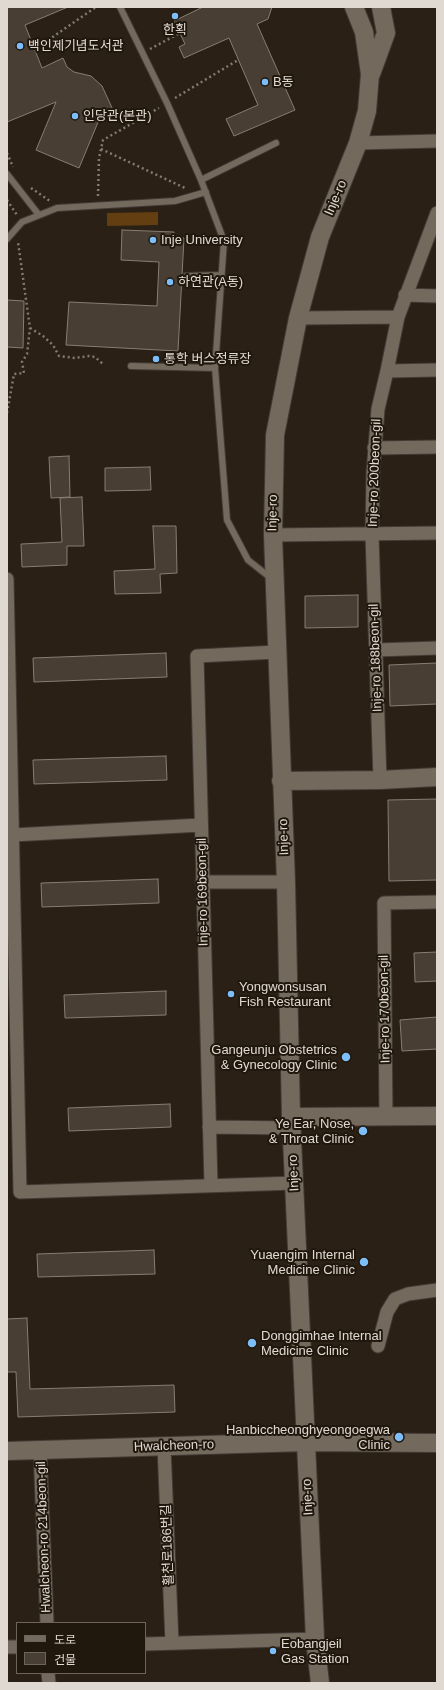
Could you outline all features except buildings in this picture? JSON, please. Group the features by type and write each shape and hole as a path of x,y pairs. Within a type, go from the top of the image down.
{"main road":[{"name":"Inje-ro","path":"320,1683 315,1639 305,1442 295,1183 291,1123 286,882 274,582 273,536 275,435 298,318 320,237 358,143 367,111 370,74 364,32 354,7"},
{"path":"370,74 386,33 381,7"},
{"path":"281,781 380,780 437,777"},
{"path":"291,1123 386,1116 437,1116"},
{"name":"Hwalcheon-ro","path":"7,1451 305,1442 437,1443"}],"street":[{"path":"358,143 437,141"},
{"name":"Inje-ro 200beon-gil","path":"372,535 374,448 378,409 398,317 405,295 436,220"},
{"path":"405,295 437,296"},
{"path":"298,318 398,317"},
{"path":"387,371 437,370"},
{"path":"374,448 437,447"},
{"name":"Inje-ro 200beon-gil","path":"273,536 437,533"},
{"name":"Inje-ro 188beon-gil","path":"372,535 380,780"},
{"path":"7,579 12,835 10,931 11,1020 20,1192 295,1183"},
{"path":"376,650 437,648"},
{"name":"Inje-ro 169beon-gil","path":"211,1185 197,656 277,652"},
{"path":"12,835 201,825"},
{"path":"202,882 286,882"},
{"name":"Inje-ro 170beon-gil","path":"386,1116 384,903 437,902"},
{"path":"209,1127 291,1123"},
{"path":"378,1346 387,1312 395,1299 408,1294 437,1290"},
{"name":"활천로186번길","path":"164,1446 172,1643"},
{"name":"Hwalcheon-ro 214beon-gil","path":"40,1450 47,1622"},
{"path":"146,1644 315,1639"}],"lane":[{"path":"120,7 167,103 206,192 224,241 215,368 227,520 248,560 274,582"},
{"path":"201,180 276,143"},
{"path":"7,174 39,215"},
{"path":"7,239 22,222 57,208 175,201 206,192"},
{"path":"186,276 221,275"},
{"path":"131,366 215,368"}],"path":[{"path":"44,43 96,7"},
{"path":"143,52 180,33"},
{"path":"98,205 99,158 103,140 238,60"},
{"path":"101,149 192,192 206,192"},
{"path":"7,153 16,173"},
{"path":"30,187 54,203 57,208"},
{"path":"7,200 22,222"},
{"path":"7,414 14,374 24,373 22,362 27,354 30,328 16,229"},
{"path":"30,328 35,330 53,345 59,356 75,358 89,356 95,357 104,364"}],"shaded area":[{"path":"158,212 158,225 107,226 107,213"}],"place":[{"name":"한획","path":"175,16"},
{"name":"백인제기념도서관","path":"20,46"},
{"name":"B동","path":"265,82"},
{"name":"인당관(본관)","path":"75,116"},
{"name":"Inje University","path":"153,240"},
{"name":"하연관(A동)","path":"170,282"},
{"name":"통학 버스정류장","path":"156,359"},
{"name":"Yongwonsusan Fish Restaurant","path":"231,994"},
{"name":"Gangeunju Obstetrics & Gynecology Clinic","path":"346,1057"},
{"name":"Ye Ear, Nose, & Throat Clinic","path":"363,1131"},
{"name":"Yuaengim Internal Medicine Clinic","path":"364,1262"},
{"name":"Donggimhae Internal Medicine Clinic","path":"252,1343"},
{"name":"Hanbiccheonghyeongoegwa Clinic","path":"399,1437"},
{"name":"Eobangjeil Gas Station","path":"273,1651"}]}
